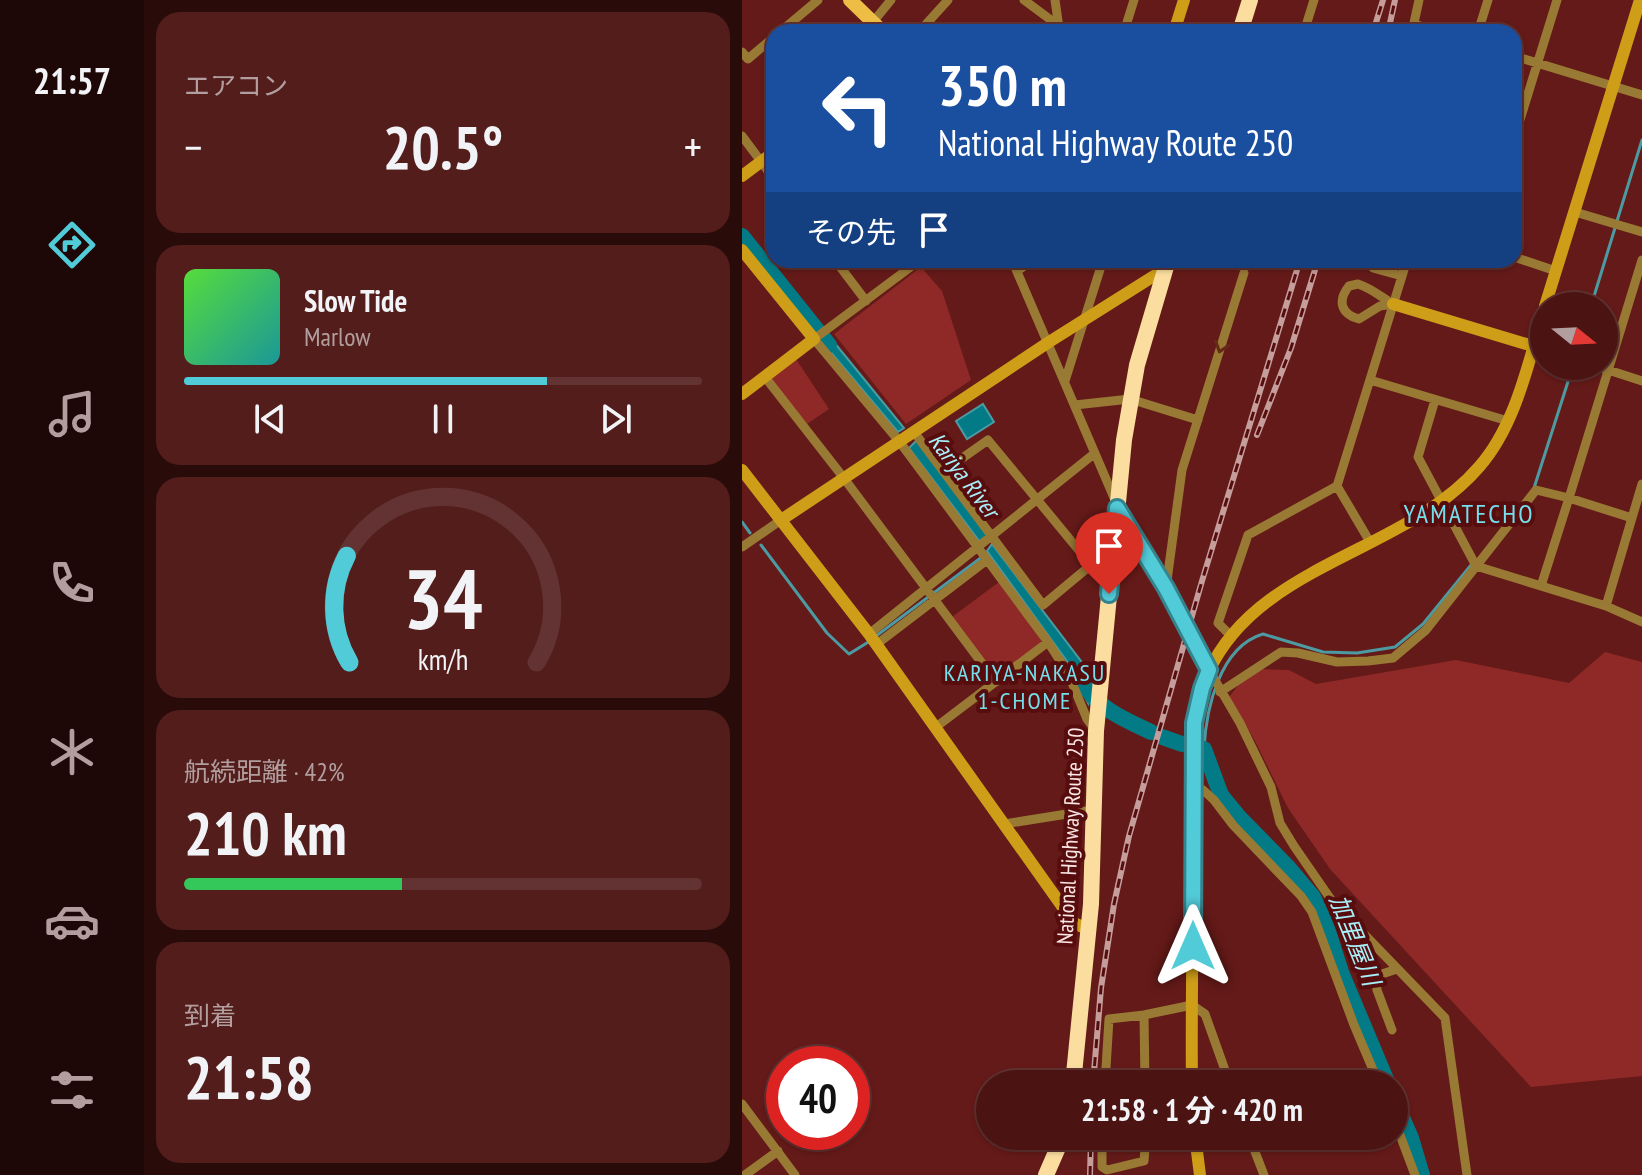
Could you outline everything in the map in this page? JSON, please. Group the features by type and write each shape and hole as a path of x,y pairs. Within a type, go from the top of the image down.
{"highway":[{"path":"1242,24 1250,0"},
{"name":"National Highway Route 250","path":"1074,1070 1089,930 1097,724 1117,508 1130,399 1166,268"},
{"path":"1046,1175 1057,1150"}],"main road":[{"path":"850,0 875,24"}],"street":[{"path":"791,24 818,0"},
{"path":"879,24 891,0"},
{"path":"926,24 948,0"},
{"path":"1024,0 1054,24"},
{"path":"1055,0 1061,24"},
{"path":"1126,24 1134,0"},
{"path":"1176,24 1184,0"},
{"path":"1306,24 1314,0"},
{"path":"1414,24 1419,0"},
{"path":"1480,24 1488,0"},
{"path":"1522,113 1557,0"},
{"path":"1550,292 1640,0"},
{"path":"742,52 748,59 766,44"},
{"path":"1522,59 1642,95"},
{"path":"742,136 766,169"},
{"path":"742,176 766,158"},
{"path":"1575,212 1642,232"},
{"path":"742,250 820,335 906,437 982,553 1068,673 1087,719 1097,724"},
{"path":"1522,260 1556,271"},
{"path":"1618,335 1642,260"},
{"path":"841,268 866,301"},
{"path":"742,394 906,268"},
{"path":"1016,268 1112,489 1117,508 1166,588 1220,692 1240,723 1271,787 1280,823 1332,901 1445,1018 1467,1175"},
{"path":"1017,271 1021,268"},
{"path":"1065,381 1101,268"},
{"path":"742,547 1161,268"},
{"path":"1373,268 1402,276"},
{"path":"1231,636 1218,623 1248,535 1337,486 1404,268"},
{"path":"1166,588 1182,470 1244,273"},
{"path":"1393,304 1380,306 1359,319 1343,311 1342,303 1349,286 1358,284 1370,288 1393,304 1530,345"},
{"path":"1192,1070 1194,723 1209,670 1231,636 1265,602 1442,502 1480,467 1496,445 1530,369"},
{"path":"1618,373 1642,381"},
{"path":"765,377 996,682"},
{"path":"1370,380 1508,421"},
{"path":"1541,586 1604,380"},
{"path":"1075,405 1130,399 1198,420"},
{"path":"1435,400 1418,457 1476,566 1606,606 1642,622"},
{"path":"906,437 944,471 1043,605 1091,565"},
{"path":"944,471 988,440 1091,565 1111,569"},
{"path":"873,639 935,599 982,553 991,538 1095,453"},
{"path":"742,470 873,639 1074,923 1089,930"},
{"path":"1606,606 1642,484"},
{"path":"1337,486 1370,542"},
{"path":"1220,692 1281,652 1337,662 1393,658 1426,630 1536,490 1632,518"},
{"path":"873,639 927,588 982,553"},
{"path":"936,727 1048,642"},
{"path":"1193,789 1203,790 1214,800 1312,912 1373,1070"},
{"path":"1004,824 1092,810"},
{"path":"1392,1030 1377,990 1376,976 1397,969"},
{"path":"1106,1070 1109,1019 1192,1005 1205,1014 1225,1070"},
{"path":"1144,1015 1145,1070"},
{"path":"742,1104 795,1175"},
{"path":"1101,1150 1100,1162 1107,1170 1144,1161 1145,1150"},
{"path":"1197,1150 1200,1175"},
{"path":"1254,1150 1264,1175"},
{"path":"1406,1150 1415,1175"},
{"path":"745,1175 778,1151"}],"shaded area":[{"path":"922,268 942,291 971,380 906,424 834,334"},
{"path":"796,359 829,409 807,424 770,379"},
{"path":"999,582 1041,643 998,676 994,675 952,617"},
{"path":"1605,652 1642,662 1642,1076 1531,1087 1330,869 1288,808 1229,697 1240,683 1258,669 1289,670 1316,684 1456,660 1569,683"}],"water":[{"path":"829,336 904,428 898,432 823,343"},
{"path":"983,404 994,422 967,439 956,421"},
{"path":"917,440 988,536 980,542 909,448"},
{"path":"992,544 1081,661 1089,687 1088,703 1069,664 987,551"}],"waterway":[{"path":"1617,221 1642,140"},
{"path":"1595,292 1615,228"},
{"name":"Kariya River","path":"742,236 766,266"},
{"name":"Kariya River","path":"768,268 829,345"},
{"path":"1534,488 1569,380"},
{"path":"742,522 750,533"},
{"path":"761,545 827,633 849,654 870,641"},
{"path":"876,636 982,557"},
{"path":"1204,749 1208,716 1218,682 1236,652 1248,641 1263,634 1323,652 1357,653 1395,647 1423,624 1471,565"},
{"name":"Kariya River","path":"1080,675 1100,703 1151,732"},
{"name":"Kariya River","path":"1162,737 1182,744"},
{"name":"加里屋川","path":"1201,748 1221,795 1313,897 1382,1070"},
{"name":"加里屋川","path":"1408,1131 1422,1175"}],"railway":[{"path":"1376,24 1383,0"},
{"path":"1390,24 1395,0"},
{"path":"1094,1070 1101,988 1114,904 1129,836 1202,581 1298,268"},
{"path":"1257,435 1291,348 1316,268"},
{"path":"1090,1175 1091,1150"}],"district":[{"name":"YAMATECHO","path":"1469,513"},
{"name":"KARIYA-NAKASU 1-CHOME","path":"1025,686"}],"route":[{"path":"1109,594 1117,508 1166,588 1209,670 1194,723 1193,946"}]}
